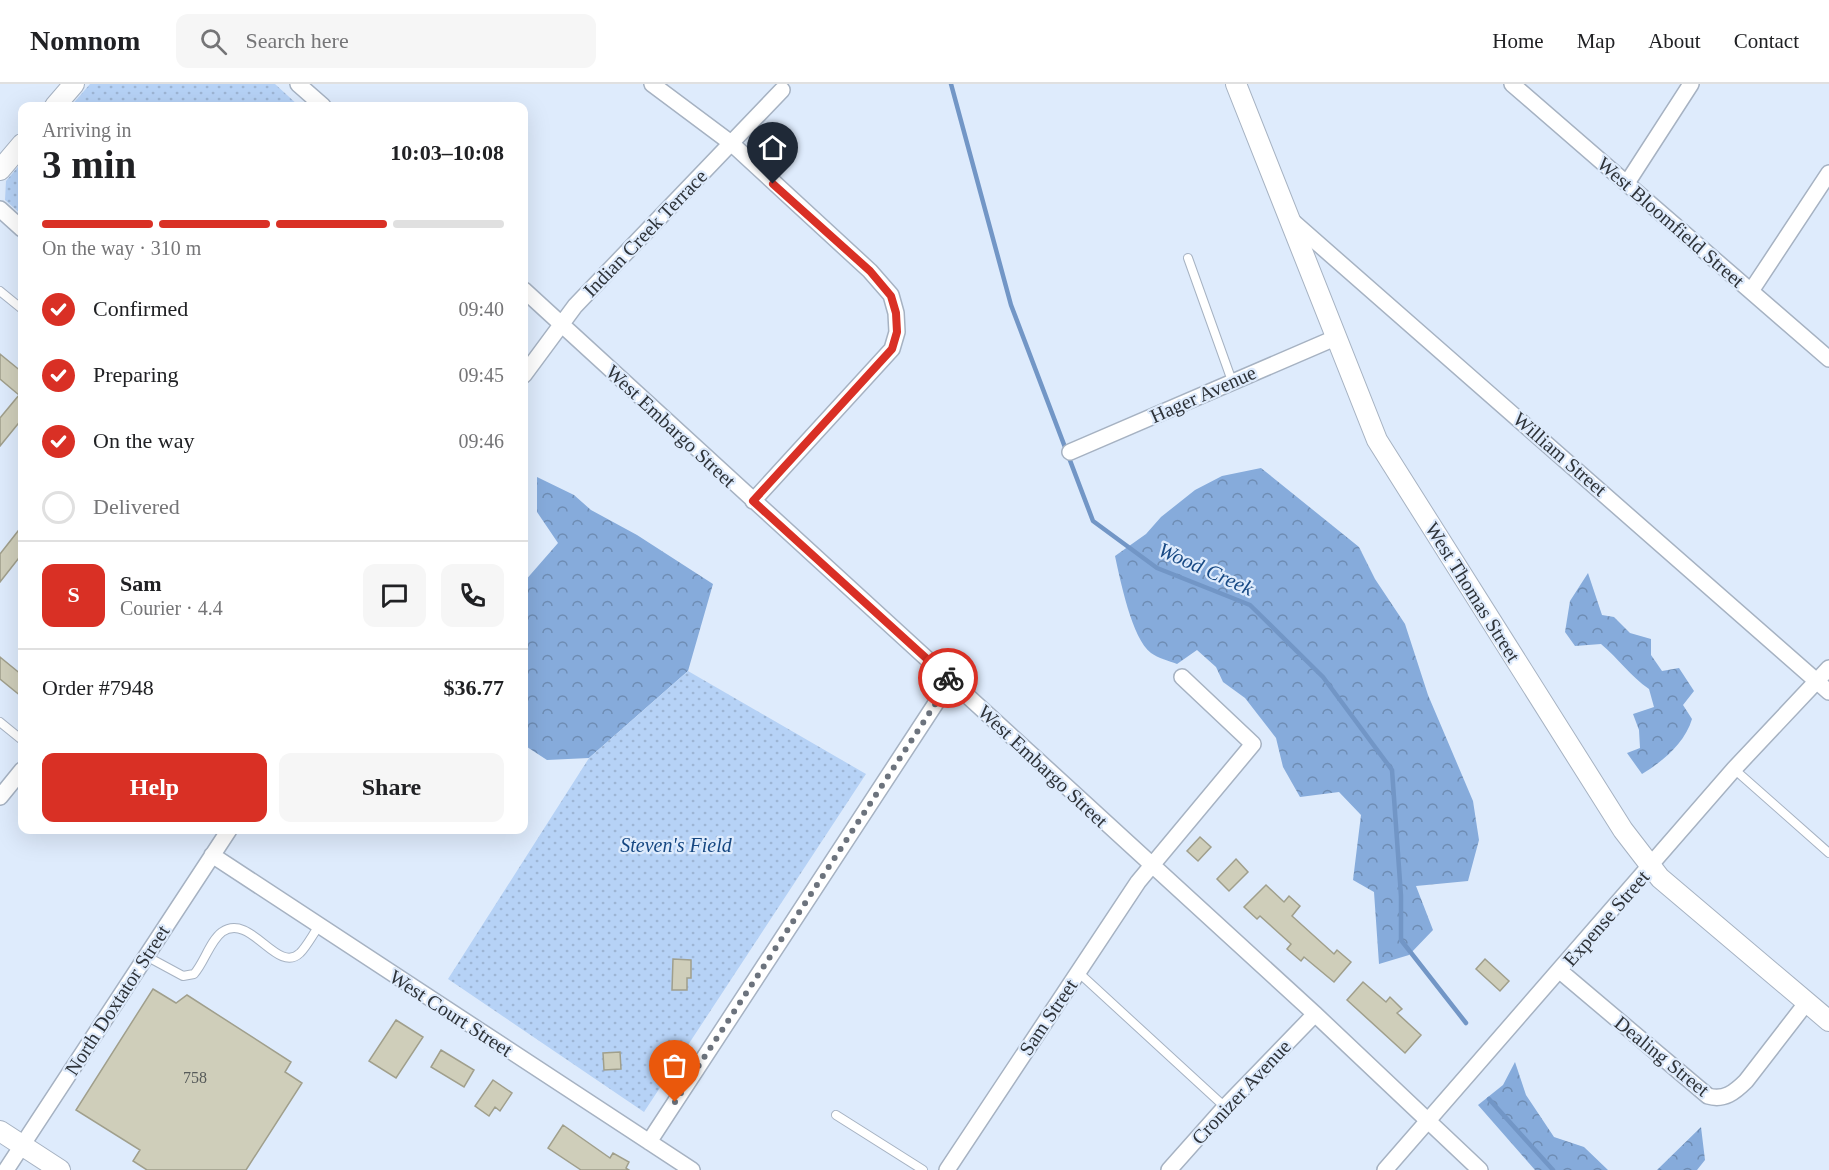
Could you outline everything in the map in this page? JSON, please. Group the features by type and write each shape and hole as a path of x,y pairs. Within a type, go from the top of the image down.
{"street":[{"path":"58,102 74,84"},
{"path":"298,84 318,102"},
{"path":"652,84 731,142 870,271 891,296 896,313 897,332 892,349 753,501"},
{"name":"West Thomas Street","path":"1236,84 1377,440 1623,830 1650,867 1829,1021"},
{"name":"West Bloomfield Street","path":"1512,84 1829,359"},
{"path":"1627,183 1691,84"},
{"name":"Indian Creek Terrace","path":"560,324 782,90"},
{"path":"0,171 18,149"},
{"path":"1751,291 1829,173"},
{"path":"0,209 18,225"},
{"name":"William Street","path":"1289,218 1823,687"},
{"name":"West Embargo Street","path":"528,294 1315,1014 1429,1120 1438,1133 1480,1170"},
{"path":"528,369 560,324"},
{"name":"Hager Avenue","path":"1070,452 1335,338"},
{"name":"Expense Street","path":"1385,1170 1734,769 1823,687 1829,668"},
{"name":"Sam Street","path":"947,1170 1150,865 1253,744 1182,677"},
{"path":"649,1142 951,680"},
{"path":"0,797 18,775"},
{"name":"North Doxtator Street","path":"6,1170 226,834"},
{"name":"West Court Street","path":"212,855 692,1170"},
{"name":"Dealing Street","path":"1560,971 1708,1096 1718,1099 1734,1092 1746,1081 1807,1002"},
{"name":"Cronizer Avenue","path":"1169,1170 1225,1107 1315,1014"},
{"path":"0,1131 60,1170"}],"lane":[{"path":"1188,258 1232,381"},
{"path":"0,291 18,306"},
{"path":"0,722 18,737"},
{"path":"1734,769 1829,853"},
{"path":"146,956 183,976 194,974 220,933 230,928 249,933 282,957 294,957 319,926"},
{"path":"1078,972 1225,1107"},
{"path":"836,1115 923,1170"}],"green space":[{"path":"90,84 275,84 295,102 74,102"},
{"path":"18,167 18,211 5,200 6,181"},
{"path":"1261,468 1359,547 1375,579 1405,624 1428,695 1473,801 1479,840 1468,881 1416,886 1433,930 1409,955 1379,964 1374,892 1353,880 1361,815 1339,792 1300,797 1283,767 1276,738 1245,698 1223,682 1216,667 1197,650 1177,664 1151,653 1138,635 1120,579 1115,556 1146,534 1161,517 1195,490 1222,476"},
{"path":"537,477 574,495 591,510 637,535 713,584 688,671 589,758 547,760 528,748 528,577 558,543 537,512"},
{"path":"1588,573 1602,615 1614,617 1630,633 1651,639 1651,655 1662,671 1679,668 1694,691 1683,705 1692,719 1684,736 1665,758 1642,774 1627,753 1640,748 1639,730 1633,714 1654,707 1649,689 1601,644 1575,646 1565,632 1570,601"},
{"name":"Steven's Field","path":"688,671 866,774 644,1112 448,979 589,758"},
{"path":"1515,1062 1526,1095 1554,1137 1584,1147 1608,1170 1535,1170 1478,1105 1503,1085"},
{"path":"1701,1127 1705,1160 1697,1170 1657,1170"}],"building":[{"path":"0,354 18,369 18,394 0,379"},
{"path":"18,396 18,424 0,446 0,418"},
{"path":"18,531 18,559 0,582 0,554"},
{"path":"0,657 18,672 18,694 0,679"},
{"path":"1200,837 1211,847 1198,861 1187,851"},
{"path":"1236,859 1248,872 1229,891 1217,879"},
{"path":"1266,885 1284,902 1289,896 1300,906 1292,916 1334,954 1337,950 1351,962 1334,982 1304,957 1301,961 1287,949 1291,944 1260,916 1257,919 1244,907"},
{"path":"673,959 691,960 691,978 687,978 687,990 672,990"},
{"path":"1485,959 1509,981 1500,991 1476,969"},
{"path":"1363,982 1386,1002 1390,997 1402,1009 1397,1013 1421,1035 1405,1053 1347,1000"},
{"path":"153,989 176,1003 187,995 291,1062 285,1072 302,1083 246,1170 147,1170 133,1161 140,1150 76,1110"},
{"path":"396,1020 423,1037 396,1078 369,1061"},
{"path":"441,1050 474,1070 464,1087 431,1067"},
{"path":"620,1052 621,1069 604,1070 603,1053"},
{"path":"493,1080 512,1093 500,1111 495,1107 489,1116 475,1106"},
{"path":"563,1125 610,1158 613,1153 629,1162 626,1168 629,1170 581,1170 548,1148"}],"waterway":[{"name":"Wood Creek","path":"951,84 1011,305 1093,521 1157,568 1250,605 1323,677 1392,770 1401,896 1401,940 1466,1023"},
{"name":"Wood Creek","path":"1489,1099 1553,1170"}],"way so far":[{"path":"675,1102 951,680 948,678"}],"route":[{"path":"773,184 870,271 891,296 896,313 897,332 892,349 753,501 948,678"}]}
